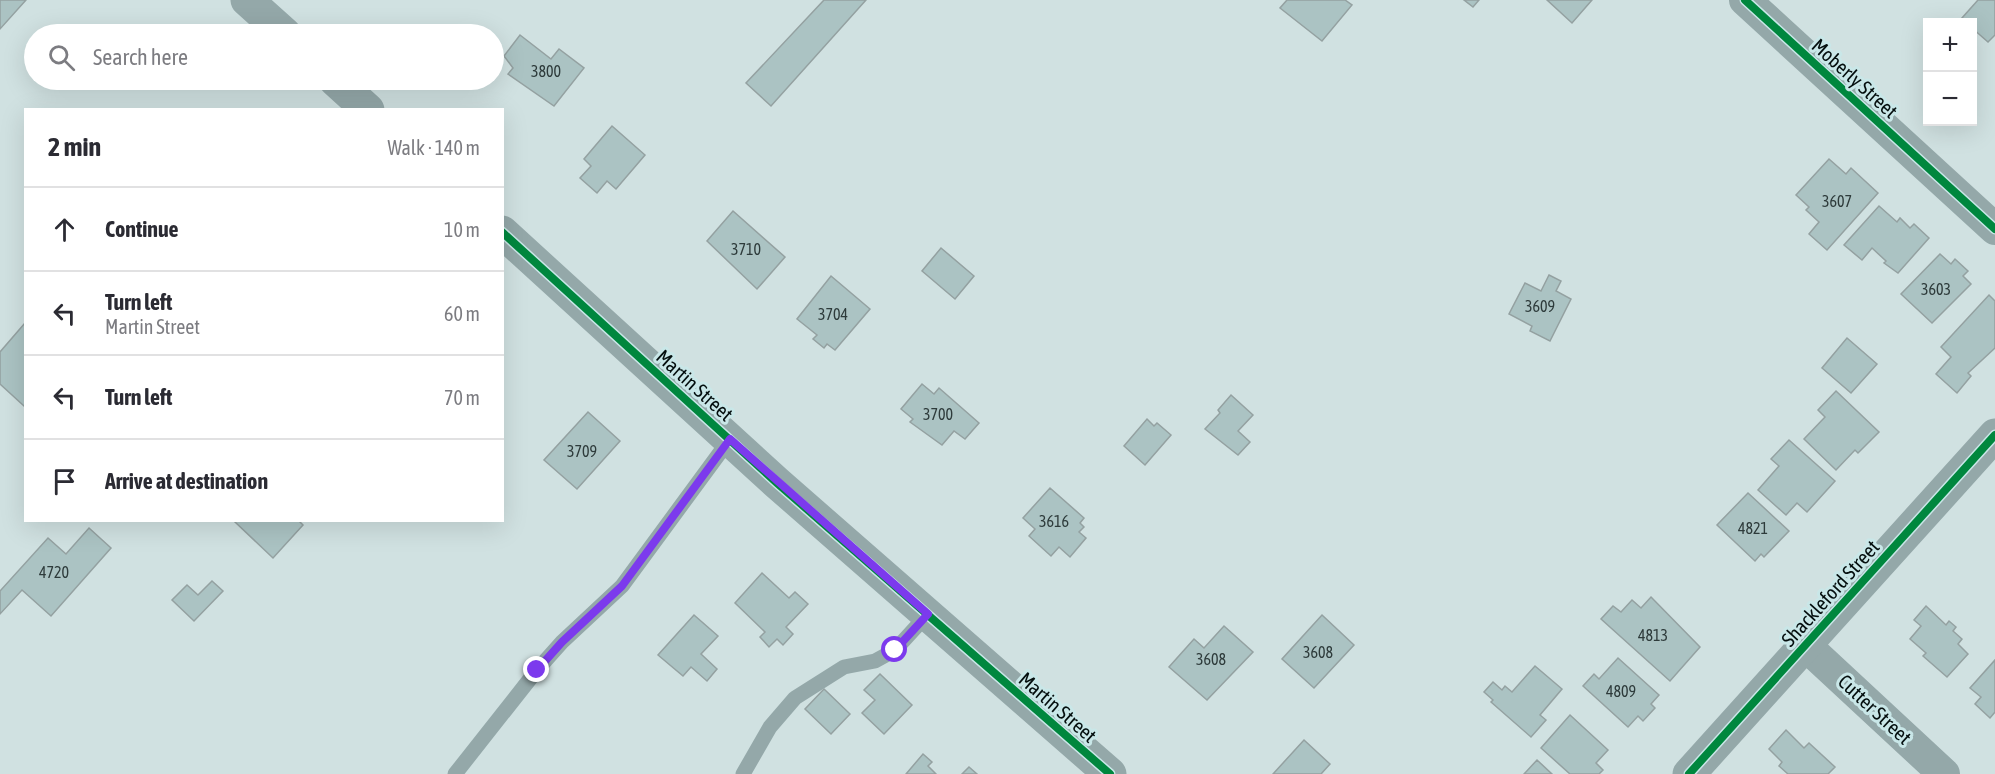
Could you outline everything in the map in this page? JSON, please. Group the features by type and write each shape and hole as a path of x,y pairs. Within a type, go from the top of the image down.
{"street":[{"path":"247,0 274,24"},
{"name":"Moberly Street","path":"1745,0 1995,229"},
{"path":"346,90 366,108"},
{"name":"Martin Street","path":"504,234 730,439 1110,774"},
{"name":"Shackleford Street","path":"1689,774 1995,435"},
{"name":"Cutter Street","path":"1805,645 1944,774"}],"lane":[{"path":"454,774 562,642 622,586 730,439"},
{"path":"743,774 770,727 795,698 844,667 875,661 895,650 928,614"}],"building":[{"path":"0,0 26,0 0,29"},
{"path":"824,0 866,0 771,106 746,83"},
{"path":"1287,0 1345,0 1352,5 1322,41 1280,8"},
{"path":"1464,0 1479,0 1473,7"},
{"path":"1547,0 1592,0 1572,23"},
{"path":"1978,0 1995,0 1995,35 1988,42 1977,32 1977,18 1962,18"},
{"path":"520,35 551,59 559,49 584,68 554,106 508,74 513,68 504,56"},
{"path":"612,126 645,155 616,189 607,181 597,193 580,178 591,166 584,159"},
{"path":"1829,159 1846,174 1851,168 1878,193 1827,250 1809,234 1819,222 1806,210 1809,207 1796,195"},
{"path":"1879,206 1897,222 1900,218 1910,228 1914,224 1929,238 1898,273 1884,263 1886,261 1872,248 1862,260 1844,245"},
{"path":"733,211 785,257 757,289 707,241"},
{"path":"941,248 974,276 955,299 922,271"},
{"path":"1940,254 1951,264 1955,259 1968,271 1963,276 1971,284 1932,323 1901,294"},
{"path":"1549,275 1561,281 1556,291 1571,299 1550,341 1530,331 1532,326 1509,314 1525,283 1541,291"},
{"path":"831,276 870,309 835,350 827,344 824,348 813,339 817,335 797,319"},
{"path":"1989,295 1995,301 1995,348 1968,373 1971,376 1957,393 1936,374 1951,357 1941,347"},
{"path":"24,324 24,406 0,384 0,352"},
{"path":"1847,338 1877,364 1851,393 1822,368"},
{"path":"922,384 934,394 939,388 979,423 965,439 954,431 942,445 910,422 913,419 901,409"},
{"path":"1836,391 1879,432 1858,453 1855,450 1836,470 1804,439 1825,417 1818,410"},
{"path":"1231,395 1253,415 1238,431 1250,442 1238,455 1205,429 1220,413 1218,410"},
{"path":"588,412 620,441 577,489 544,460"},
{"path":"1147,419 1154,426 1157,423 1171,435 1145,465 1124,446"},
{"path":"1789,440 1835,481 1807,512 1797,503 1786,515 1758,490 1779,466 1771,459"},
{"path":"1050,488 1084,518 1080,523 1084,527 1079,532 1086,538 1070,557 1059,547 1051,556 1029,536 1035,529 1023,518"},
{"path":"1748,493 1789,531 1764,557 1761,554 1755,561 1717,525"},
{"path":"235,522 300,522 303,525 273,558"},
{"path":"89,528 111,548 51,616 22,590 0,614 0,591 48,538 66,554"},
{"path":"762,573 789,598 795,592 808,604 786,627 793,634 783,645 777,639 769,647 760,637 765,632 735,603"},
{"path":"212,581 223,591 194,621 172,600 187,585 198,595"},
{"path":"1651,597 1700,647 1670,681 1601,619 1613,606 1621,612 1632,600 1641,608"},
{"path":"1926,606 1946,625 1949,621 1956,627 1953,631 1962,639 1958,644 1968,654 1947,677 1923,656 1926,653 1910,639 1921,626 1914,620"},
{"path":"694,615 718,636 701,654 717,669 707,681 691,667 683,676 658,655"},
{"path":"1322,615 1354,645 1314,688 1282,659"},
{"path":"1224,626 1253,652 1207,700 1169,667 1194,639 1204,648"},
{"path":"1618,658 1659,695 1651,704 1655,708 1643,721 1638,716 1628,727 1583,686 1594,674 1599,679"},
{"path":"1995,660 1995,712 1990,718 1975,704 1981,697 1970,688"},
{"path":"1535,666 1562,689 1540,715 1546,720 1531,737 1491,702 1493,700 1484,692 1493,682 1502,690 1505,686 1512,692"},
{"path":"880,674 912,705 884,734 862,713 875,700 864,690"},
{"path":"824,689 850,714 831,734 805,709"},
{"path":"1570,715 1608,750 1596,763 1603,770 1599,774 1570,774 1541,748"},
{"path":"1786,730 1804,748 1809,743 1835,767 1828,774 1788,774 1779,766 1782,762 1769,749"},
{"path":"1304,740 1330,764 1321,774 1273,774"},
{"path":"923,754 932,762 928,766 936,774 906,774"},
{"path":"1537,760 1552,774 1524,774"},
{"path":"969,767 977,774 962,774"}],"cycle path":[{"path":"1745,0 1995,229"},
{"path":"504,234 777,483 1110,774"},
{"path":"1689,774 1995,435"}],"route":[{"path":"537,670 562,642 622,586 674,512 730,439 777,483 928,614 895,650"}]}
